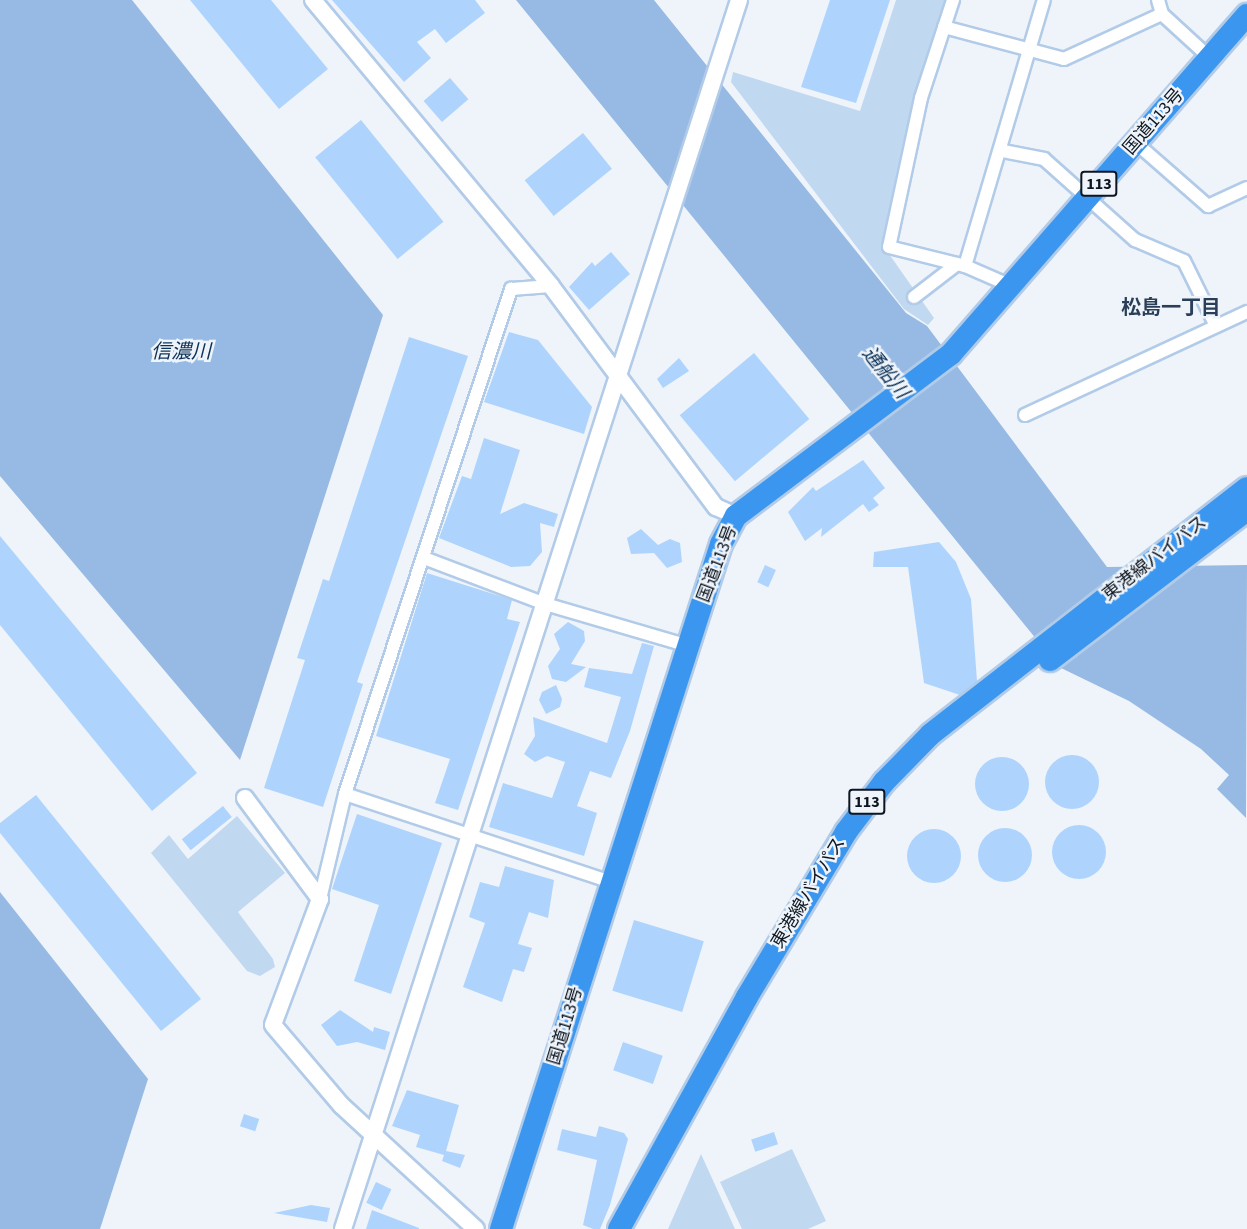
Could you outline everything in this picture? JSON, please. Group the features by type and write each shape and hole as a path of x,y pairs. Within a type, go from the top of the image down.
{"highway":[{"name":"国道113号","path":"501,1229 721,543 736,516 951,354 1247,15"},
{"name":"東港線バイパス","path":"619,1229 747,997 846,832 884,782 949,720 1247,488"},
{"name":"東港線バイパス","path":"636,1229 755,1003 877,811 987,708 1247,510"}],"street":[{"path":"313,0 619,370 716,507 736,516"},
{"path":"343,1229 467,835 545,604 739,0"},
{"path":"953,0 921,98 889,247 961,265 1011,286"},
{"path":"914,297 961,265 1003,151 1044,0"},
{"path":"1158,0 1162,14 1210,58"},
{"path":"944,27 1064,59 1162,14"},
{"path":"1136,143 1208,206 1247,188"},
{"path":"1003,151 1044,159 1135,240 1184,261 1216,326"},
{"path":"476,1229 374,1135 273,1025 320,899 345,794 511,289 551,286"},
{"path":"1025,415 1247,312"},
{"path":"424,558 545,604 689,646"},
{"path":"345,794 611,882"},
{"path":"245,798 320,899"}],"shaded area":[{"path":"896,0 946,0 916,95 882,244 934,318 928,325 904,309 731,82 733,72 860,111"},
{"path":"237,816 285,873 238,912 273,959 275,967 260,976 247,971 151,853 169,835 188,859"},
{"path":"792,1149 826,1221 808,1229 742,1229 720,1182"},
{"path":"701,1154 735,1229 668,1229"}],"water":[{"name":"信濃川","path":"0,0 132,0 383,315 240,760 0,476"},
{"name":"通船川","path":"516,0 654,0 906,313 927,326 1107,567 1247,565 1246,818 1217,789 1229,775 1201,749 1129,701 1059,667"},
{"path":"0,892 148,1079 100,1229 0,1229"}],"building":[{"path":"190,0 271,0 328,69 279,109"},
{"path":"332,0 475,0 485,13 446,43 435,29 417,42 431,58 404,82"},
{"path":"830,0 890,0 856,103 801,87"},
{"path":"450,78 468,99 442,122 424,101"},
{"path":"361,120 443,222 398,259 315,157"},
{"path":"583,133 612,169 554,216 525,180"},
{"path":"611,252 630,274 589,310 569,287 592,262 595,266"},
{"path":"509,332 538,340 592,407 584,434 484,402"},
{"path":"409,337 468,356 357,682 363,684 323,807 264,788 305,660 297,658 323,579 329,581"},
{"path":"754,353 809,419 735,481 680,415"},
{"path":"679,358 689,371 663,388 657,379"},
{"path":"484,438 520,450 500,514 524,503 558,514 554,527 540,523 542,552 530,566 511,567 439,538 462,476 471,479"},
{"path":"863,460 885,488 873,498 879,505 869,512 863,504 821,537 822,528 805,541 788,512 813,487 816,491"},
{"path":"641,529 658,545 670,539 680,543 682,562 667,568 654,553 631,554 627,538"},
{"path":"0,536 197,773 152,811 0,625"},
{"path":"939,542 956,562 971,599 977,681 960,695 924,683 908,567 873,567 874,552"},
{"path":"765,565 776,570 768,587 757,582"},
{"path":"427,573 512,600 507,619 520,622 458,810 435,803 450,759 376,736"},
{"path":"568,622 584,631 585,641 571,664 586,667 566,682 552,679 548,666 560,649 554,634"},
{"path":"642,643 654,646 630,731 611,778 590,771 577,806 597,813 584,856 489,827 503,783 552,798 565,762 547,756 535,762 524,754 535,736 533,717 607,743 621,697 584,687 589,668 632,674"},
{"path":"556,685 562,699 560,707 546,714 539,700 542,692"},
{"path":"1067,755 1077,755 1087,759 1095,767 1099,782 1095,797 1087,805 1077,809 1067,809 1057,805 1049,797 1045,787 1045,777 1049,767 1057,759"},
{"path":"997,757 1007,757 1017,761 1025,769 1029,784 1025,799 1017,807 1007,811 997,811 987,807 979,799 975,789 975,779 979,769 987,761"},
{"path":"36,795 201,999 161,1031 0,833 0,823"},
{"path":"223,806 232,817 191,850 182,839"},
{"path":"357,814 442,843 391,994 354,981 379,905 332,889"},
{"path":"1074,825 1084,825 1094,829 1102,837 1106,852 1102,867 1094,875 1084,879 1074,879 1064,875 1056,867 1052,857 1052,847 1056,837 1064,829"},
{"path":"1000,828 1010,828 1020,832 1028,840 1032,855 1028,870 1020,878 1010,882 1000,882 990,878 982,870 978,860 978,850 982,840 990,832"},
{"path":"929,829 939,829 949,833 957,841 961,856 957,871 949,879 939,883 929,883 919,879 911,871 907,861 907,851 911,841 919,833"},
{"path":"505,866 554,880 548,918 529,912 518,944 532,948 524,972 513,969 502,1002 463,987 485,923 469,917 480,882 499,887"},
{"path":"634,920 704,941 682,1012 612,991"},
{"path":"340,1010 373,1032 374,1027 390,1032 385,1050 357,1042 337,1046 321,1025"},
{"path":"623,1042 663,1056 653,1084 613,1070"},
{"path":"407,1090 459,1105 446,1151 465,1155 460,1168 442,1161 444,1155 416,1147 420,1135 392,1126"},
{"path":"244,1114 259,1119 255,1131 240,1126"},
{"path":"599,1126 624,1133 628,1139 610,1205 600,1229 593,1229 583,1225 597,1160 557,1150 562,1129 596,1137"},
{"path":"774,1132 778,1144 755,1152 751,1139"},
{"path":"376,1182 391,1189 382,1210 366,1203"},
{"path":"311,1205 330,1208 327,1222 274,1213"},
{"path":"372,1210 419,1228 419,1229 366,1229"}],"district":[{"name":"松島一丁目","path":"1171,308"}]}
